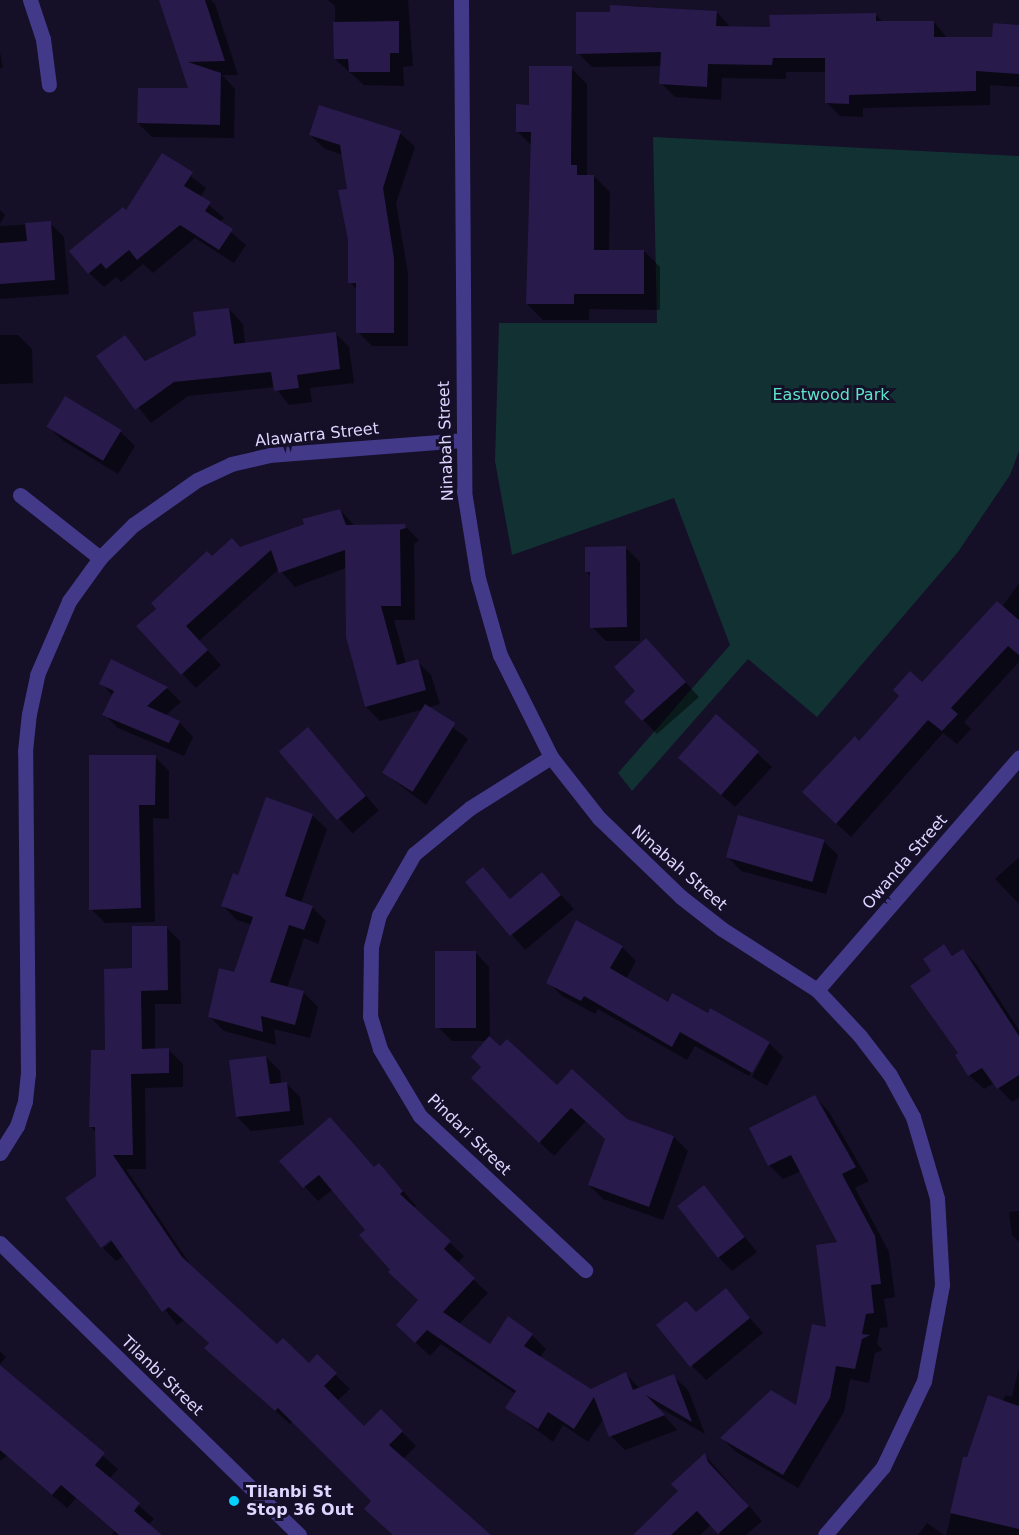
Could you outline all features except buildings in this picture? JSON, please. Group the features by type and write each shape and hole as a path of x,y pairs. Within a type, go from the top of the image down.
{"street":[{"path":"30,0 43,39 49,85"},
{"name":"Ninabah Street","path":"461,0 462,440 468,521 489,621 517,692 551,757 598,818 642,864 722,929 817,990 890,1075 913,1117 937,1198 942,1241 942,1285 924,1381 883,1467 825,1535"},
{"name":"Alawarra Street","path":"0,1153 17,1126 26,1101 28,1074 25,751 29,714 49,641 69,601 100,558 133,525 164,501 231,465 310,451 462,440"},
{"path":"20,495 100,558"},
{"name":"Pindari Street","path":"551,757 470,808 414,854 379,915 371,948 370,1016 380,1049 420,1116 585,1270"},
{"name":"Owanda Street","path":"817,990 1019,758"},
{"name":"Tilanbi Street","path":"0,1243 299,1535"}],"green space":[{"name":"Eastwood Park","path":"653,137 1019,156 1019,451 1010,475 958,552 817,717 748,659 632,791 618,773 730,645 674,498 512,555 495,461 499,323 657,323"}],"place":[{"name":"Tilanbi St Stop 36 Out","path":"234,1501"}]}
